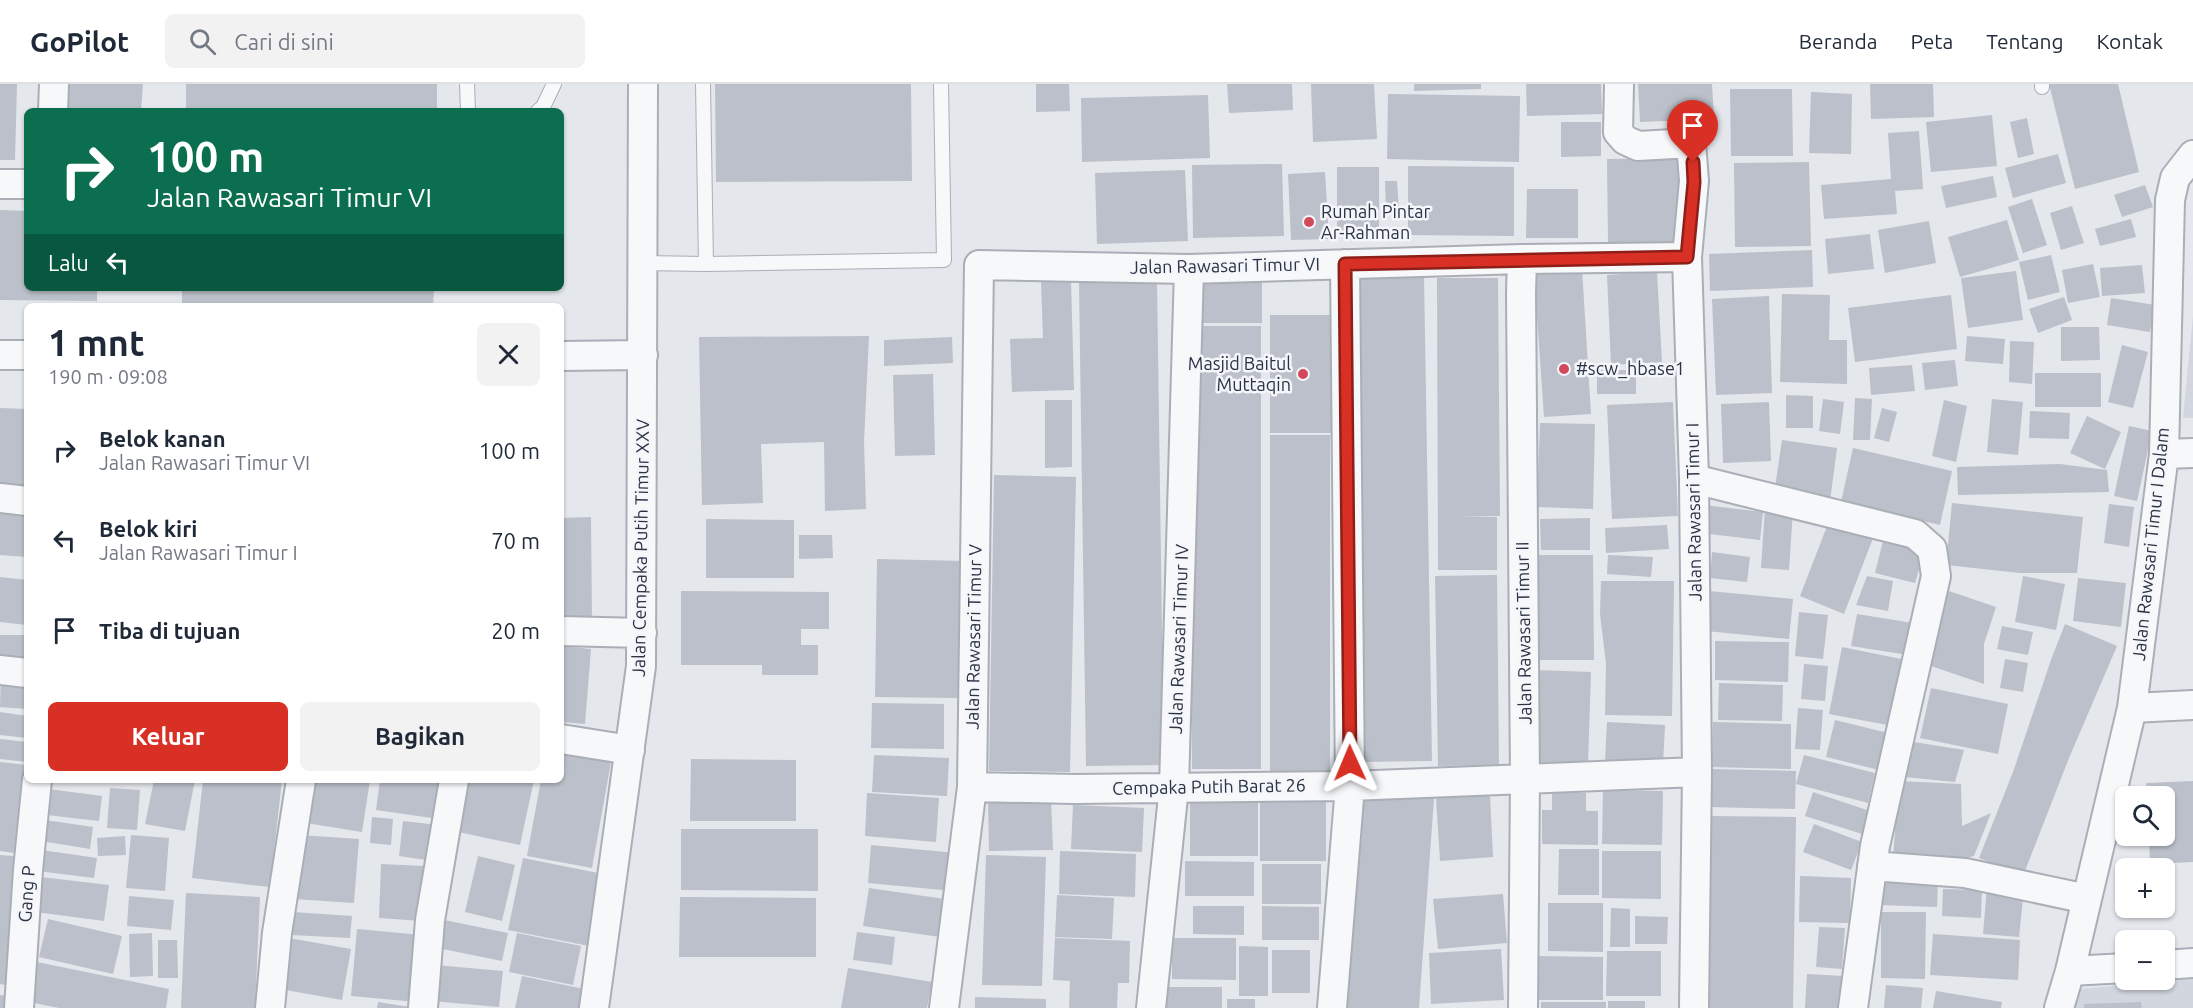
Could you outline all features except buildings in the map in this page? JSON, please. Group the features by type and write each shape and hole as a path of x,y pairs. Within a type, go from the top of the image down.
{"street":[{"path":"53,108 54,84"},
{"name":"Jalan Cempaka Putih Timur XXV","path":"594,1008 641,666 643,84"},
{"name":"Jalan Rawasari Timur I","path":"1619,84 1618,132 1625,140 1638,147 1691,143 1694,182 1687,257 1694,479 1697,772 1694,1008"},
{"name":"Jalan Rawasari Timur I Dalam","path":"2059,1008 2070,971 2132,708 2164,454 2170,200 2175,178 2193,155"},
{"path":"0,184 24,184"},
{"name":"Jalan Rawasari Timur VI","path":"979,265 1189,269 1522,259 1687,257"},
{"name":"Jalan Rawasari Timur II","path":"1522,259 1525,779 1523,1008"},
{"path":"1332,1008 1350,786 1345,264"},
{"name":"Jalan Rawasari Timur V","path":"944,1008 972,787 979,265"},
{"name":"Jalan Rawasari Timur IV","path":"1151,1008 1174,787 1189,269"},
{"path":"0,355 24,355"},
{"path":"564,356 643,355"},
{"path":"2164,454 2193,453"},
{"path":"1694,479 1915,534 1932,549 1936,576 1875,846 1853,1008"},
{"path":"0,498 24,501"},
{"path":"564,631 642,633"},
{"path":"0,670 24,673"},
{"path":"2132,708 2193,705"},
{"path":"564,739 630,750"},
{"name":"Cempaka Putih Barat 26","path":"972,787 1074,789 1350,786 1697,772"},
{"name":"Gang P","path":"19,1008 28,870 37,783"},
{"path":"270,1008 277,933 301,783"},
{"path":"423,1008 430,920 453,783"},
{"path":"1872,866 1965,873 2087,899"},
{"path":"2175,964 2193,963"},
{"path":"2070,971 2115,969"}],"lane":[{"path":"467,84 468,108"},
{"path":"542,108 554,84"},
{"path":"703,84 706,264"},
{"path":"643,263 944,260 941,84"}],"shaded area":[{"path":"2193,316 2193,418 2183,418"},
{"path":"2193,979 2193,1008 2073,1008 2080,989 2115,986 2115,990 2175,990 2175,981"}],"place":[{"name":"Rumah Pintar Ar-Rahman","path":"1309,222"},
{"name":"#scw_hbase1","path":"1564,369"},
{"name":"Masjid Baitul Muttaqin","path":"1303,374"}],"route":[{"path":"1350,763 1345,264 1687,257 1694,182 1693,162"}]}
